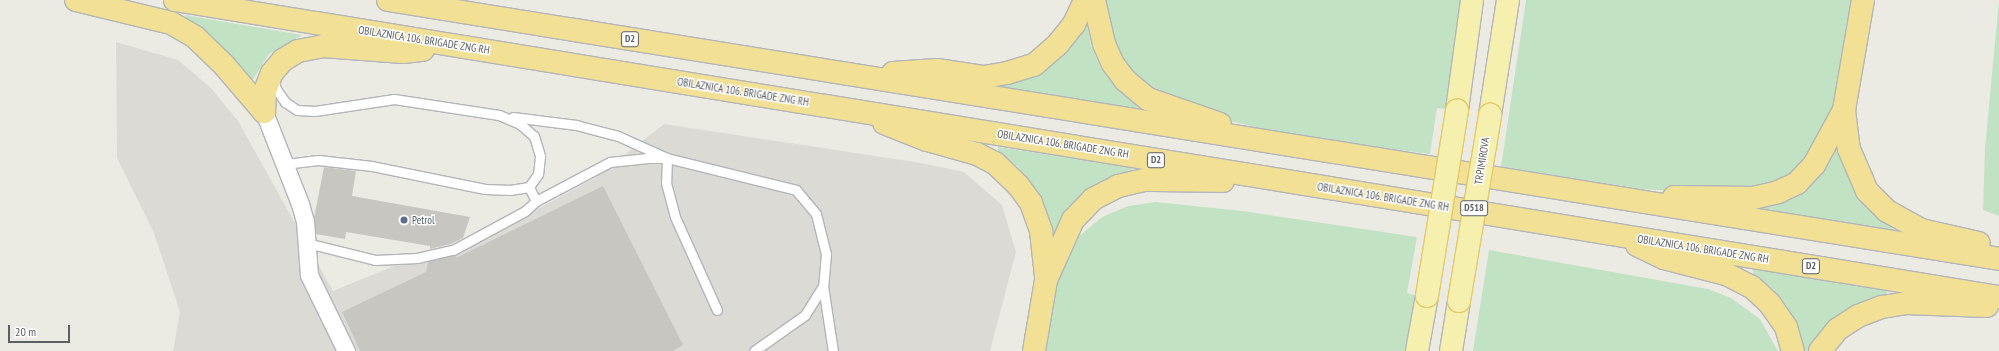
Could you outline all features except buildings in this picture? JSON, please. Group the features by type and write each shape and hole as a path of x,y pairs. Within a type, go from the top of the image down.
{"highway":[{"path":"76,0 171,22 195,37 224,65 264,112"},
{"name":"OBILAZNICA 106. BRIGADE ZNG RH","path":"175,0 1999,297"},
{"name":"D2","path":"388,0 1999,259"},
{"path":"872,78 904,70 924,70 984,77 1007,73 1034,65 1058,44 1074,24 1085,0"},
{"path":"1094,0 1104,44 1113,64 1125,80 1148,99 1256,140"},
{"path":"1633,201 1706,196 1731,199 1778,192 1797,183 1814,166 1844,110 1863,0"},
{"path":"264,112 264,91 272,73 283,60 298,51 323,46 403,52 460,46"},
{"path":"1844,110 1850,149 1858,171 1867,191 1887,211 1921,230 1971,240 1999,252"},
{"path":"864,111 901,131 977,154 995,163 1018,185 1031,203 1041,231 1046,280"},
{"path":"1034,351 1046,280 1073,220 1093,199 1118,186 1145,180 1215,182 1257,176"},
{"path":"1622,235 1646,250 1664,258 1726,274 1752,287 1770,304 1786,327 1793,351"},
{"path":"1820,351 1838,329 1858,316 1882,307 1906,303 1960,306 1999,304"}],"main road":[{"path":"1417,351 1457,110 1472,0"},
{"name":"TRPIMIROVA","path":"1451,351 1508,0"}],"street":[{"path":"264,112 286,164 302,210 307,243 309,275 346,351"}],"lane":[{"path":"272,73 276,89 285,102 297,110 315,111 394,99 576,125 618,136 667,158 796,190 816,214 826,254 823,286 833,351"},
{"path":"286,164 318,160 372,166 485,189 511,190 528,187 538,174 540,156 534,136 520,124 499,115"},
{"path":"307,243 375,260 417,258 453,250 525,211 536,201 610,162 648,158 667,158"},
{"path":"667,158 666,183 676,217 717,310"},
{"path":"528,187 536,201"},
{"path":"754,351 805,315 823,286"}],"shaded area":[{"path":"116,42 178,60 211,88 238,121 333,291 396,265 448,257 595,178 664,124 921,163 964,172 1002,205 1016,252 990,351 173,351 180,312 154,233 117,158"}],"green space":[{"path":"1102,0 1463,0 1446,109 1437,108 1430,154 1287,135 1222,119 1156,95 1121,68"},
{"path":"1526,0 1853,0 1836,102 1797,174 1736,195 1642,189 1501,167"},
{"path":"1999,0 1999,216 1983,210 1985,148"},
{"path":"185,15 302,35 269,54 250,84 184,20"},
{"path":"1080,23 1087,24 1091,46 1103,72 1118,89 1137,102 1137,109 1003,89 1003,81"},
{"path":"998,147 1132,167 1132,174 1113,177 1097,185 1079,198 1066,211 1055,233 1048,231 1044,209 1032,184 1017,166 998,154"},
{"path":"1835,147 1842,148 1858,196 1873,214 1892,226 1892,233 1758,213 1758,206"},
{"path":"1156,202 1242,211 1417,237 1407,293 1415,295 1405,351 1044,351 1054,288 1063,257 1078,237 1102,217 1128,206"},
{"path":"1489,250 1708,289 1731,298 1760,319 1778,351 1473,351"},
{"path":"1753,268 1887,290 1887,297 1868,299 1851,307 1834,320 1811,351 1802,351 1798,331 1787,306 1772,288 1753,275"}],"place":[{"name":"Petrol","path":"404,220"}]}
